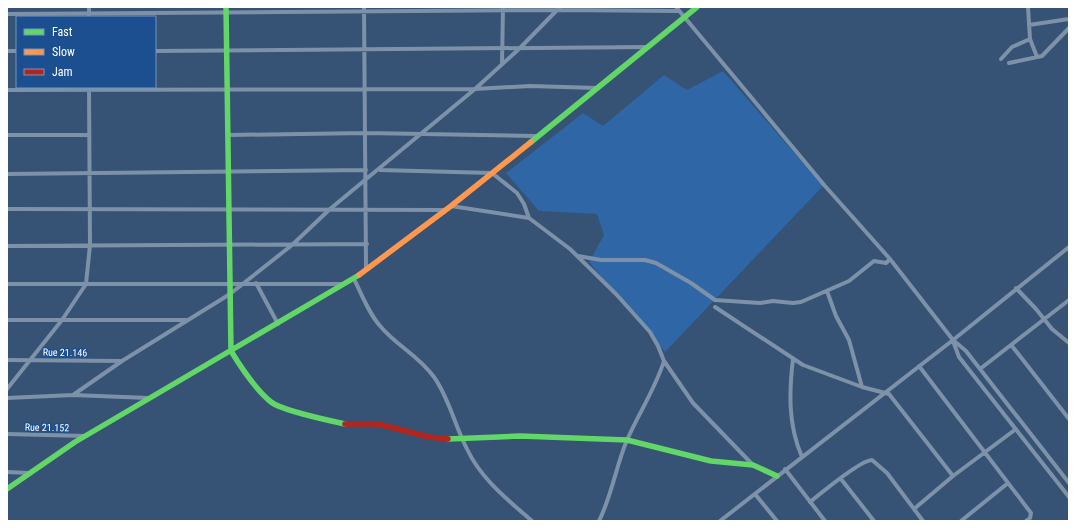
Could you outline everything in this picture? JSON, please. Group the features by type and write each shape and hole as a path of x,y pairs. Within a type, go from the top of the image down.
{"street":[{"path":"89,7 89,16"},
{"path":"7,489 86,436 149,398 278,324 343,284 354,280 366,268 451,206 697,7"},
{"path":"1028,7 1030,39 1038,57"},
{"path":"364,9 366,268"},
{"path":"502,64 503,9"},
{"path":"72,395 122,361 230,294 245,283 292,245 330,210 366,182 420,134 475,89 520,48 559,9"},
{"path":"7,14 89,16 226,10 677,9 825,186 890,259 953,340 966,351 1069,483"},
{"path":"226,10 231,350 244,372 266,398 272,403 284,408 320,420 345,424 367,423 429,437 567,437 627,440 711,461 753,465 777,476"},
{"path":"1029,25 1069,19"},
{"path":"1009,63 1038,57 1044,54 1069,28"},
{"path":"1001,59 1012,47 1030,39"},
{"path":"156,51 365,48 647,47"},
{"path":"7,90 89,88 475,89 524,86 597,88"},
{"path":"7,389 62,320 86,284 90,245 89,88"},
{"path":"229,135 366,133 536,136"},
{"path":"7,135 89,135"},
{"path":"7,174 366,170"},
{"path":"380,170 492,173 517,193 524,204 529,218"},
{"path":"451,206 529,218 550,232 616,294 650,332 664,361 693,403 753,465"},
{"path":"7,209 229,208 330,210 366,208 445,210"},
{"path":"7,246 367,244"},
{"path":"720,521 953,340 1069,247"},
{"path":"577,256 601,260 645,260 674,271 715,300 760,303 773,301 794,303 849,281 871,262 876,260 886,264 890,259"},
{"path":"354,280 381,328 416,356 435,378 461,438 482,473 507,499 532,521"},
{"path":"256,283 278,324"},
{"path":"7,284 343,284"},
{"path":"1016,288 1061,338 1069,344"},
{"path":"827,291 836,316 849,340 862,387"},
{"path":"980,369 1012,346 1069,300"},
{"path":"715,307 793,358 808,366 862,387 885,392 897,402 953,476"},
{"path":"7,320 187,320"},
{"path":"953,340 959,357 1069,497"},
{"path":"1012,346 1069,419"},
{"path":"793,358 790,379 791,416 794,435 802,456"},
{"name":"Rue 21.146","path":"7,360 122,361"},
{"path":"598,521 604,510 627,440 646,405 664,361"},
{"path":"919,366 1031,513 1030,518 1026,521"},
{"path":"7,398 72,395 149,398"},
{"path":"914,509 953,476 1016,430"},
{"name":"Rue 21.152","path":"7,434 86,436"},
{"path":"810,502 862,463 872,460 887,473 923,521"},
{"path":"785,469 825,521"},
{"path":"7,472 29,473"},
{"path":"841,479 874,521"},
{"path":"961,521 1008,483"},
{"path":"755,494 777,521"}],"shaded area":[{"path":"723,71 823,186 665,352 589,262 604,235 597,214 539,211 506,173 583,113 603,126 664,75 687,90"}],"traffic: fast":[{"path":"226,7 231,351 254,385 271,402 295,412 345,424"},
{"path":"531,142 697,7"},
{"path":"7,489 75,442 359,275"},
{"path":"448,439 520,436 627,440 711,461 753,465 777,476"}],"traffic: slow":[{"path":"359,275 451,206 531,142"}],"traffic: jam":[{"path":"345,424 378,424 429,437 448,439"}]}
